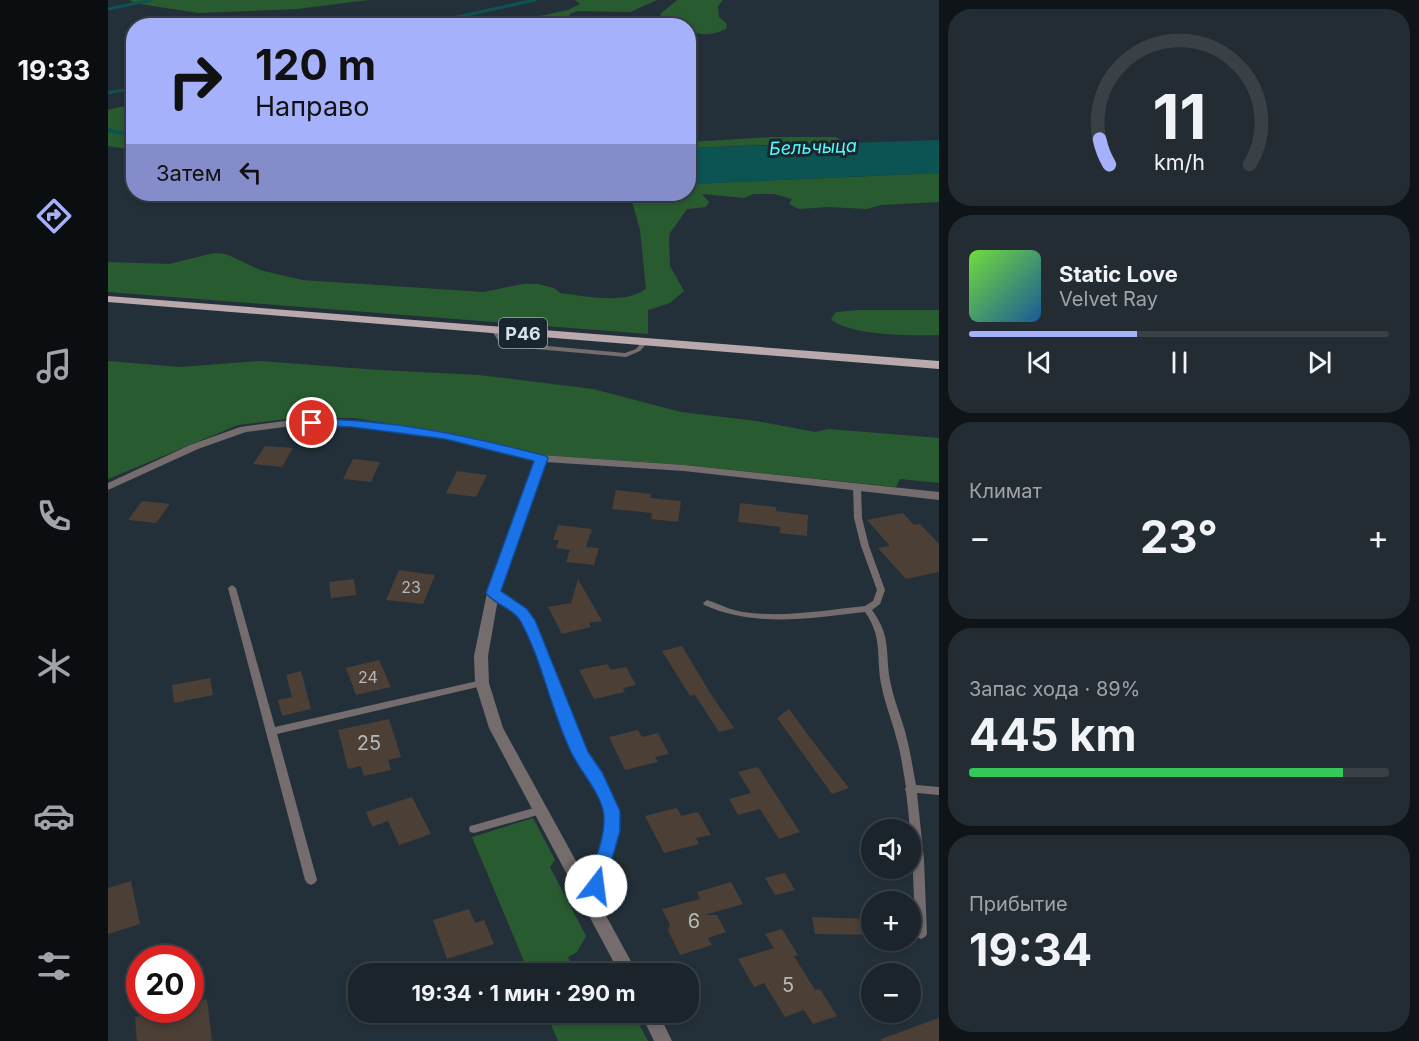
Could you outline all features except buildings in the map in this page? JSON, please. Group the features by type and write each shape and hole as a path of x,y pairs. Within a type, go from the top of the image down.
{"main road":[{"name":"Р46","path":"108,299 939,365"}],"street":[{"path":"108,487 194,447 244,429 292,423 352,423 446,435 507,452 541,458 684,468 939,496"},
{"path":"541,458 493,593 481,656 482,683 496,728 623,963"},
{"path":"654,1023 663,1041"}],"lane":[{"path":"707,603 716,609 738,614 779,616 867,609 877,602 880,590 858,518 857,487"},
{"path":"232,588 311,880"},
{"path":"493,593 521,612 527,620 581,754 593,772 612,811 611,831 591,904"},
{"path":"867,609 883,634 885,684 902,740 917,833 919,891"},
{"path":"270,732 482,683"},
{"path":"910,789 939,791"},
{"path":"474,829 541,810"}],"shaded area":[{"path":"130,0 368,0 297,9 198,13 134,3"},
{"path":"575,0 657,0 630,12 577,11 570,14 568,18 531,18 568,10 580,4"},
{"path":"677,0 723,0 718,6 719,17 727,24 726,29 712,34 699,34 696,33 696,18 662,18 660,14"},
{"path":"126,106 126,149 108,146 108,110"},
{"path":"773,137 836,137 845,142 696,148 696,142"},
{"path":"939,173 939,202 881,205 867,209 829,207 799,209 789,204 792,199 774,194 754,194 744,198 702,194 709,202 706,207 687,209 669,238 670,266 684,291 670,303 648,310 648,334 108,292 108,262 169,264 214,253 226,254 260,270 302,280 483,292 523,284 538,284 554,288 560,293 604,298 626,297 646,289 640,230 630,201 696,201 696,184"},
{"path":"939,310 939,335 866,332 840,325 831,319 836,312"},
{"path":"108,361 180,367 260,361 479,375 593,389 681,412 756,421 815,432 829,429 939,438 939,483 900,479 896,487 685,465 542,455 450,433 354,418 295,418 238,425 108,479"},
{"path":"533,818 555,860 550,867 586,936 577,952 568,957 570,963 525,963 472,837"},
{"path":"550,1023 638,1023 648,1041 558,1041"}],"water":[{"path":"939,140 939,173 696,184 696,148"}],"waterway":[{"path":"108,9 151,0"},
{"path":"453,18 535,0"},
{"path":"108,93 126,90"},
{"name":"Бельчыца","path":"108,130 126,134"}],"route":[{"path":"312,423 352,423 446,435 507,452 541,458 493,593 521,612 527,620 581,754 593,772 612,811 611,831 596,886"}]}
